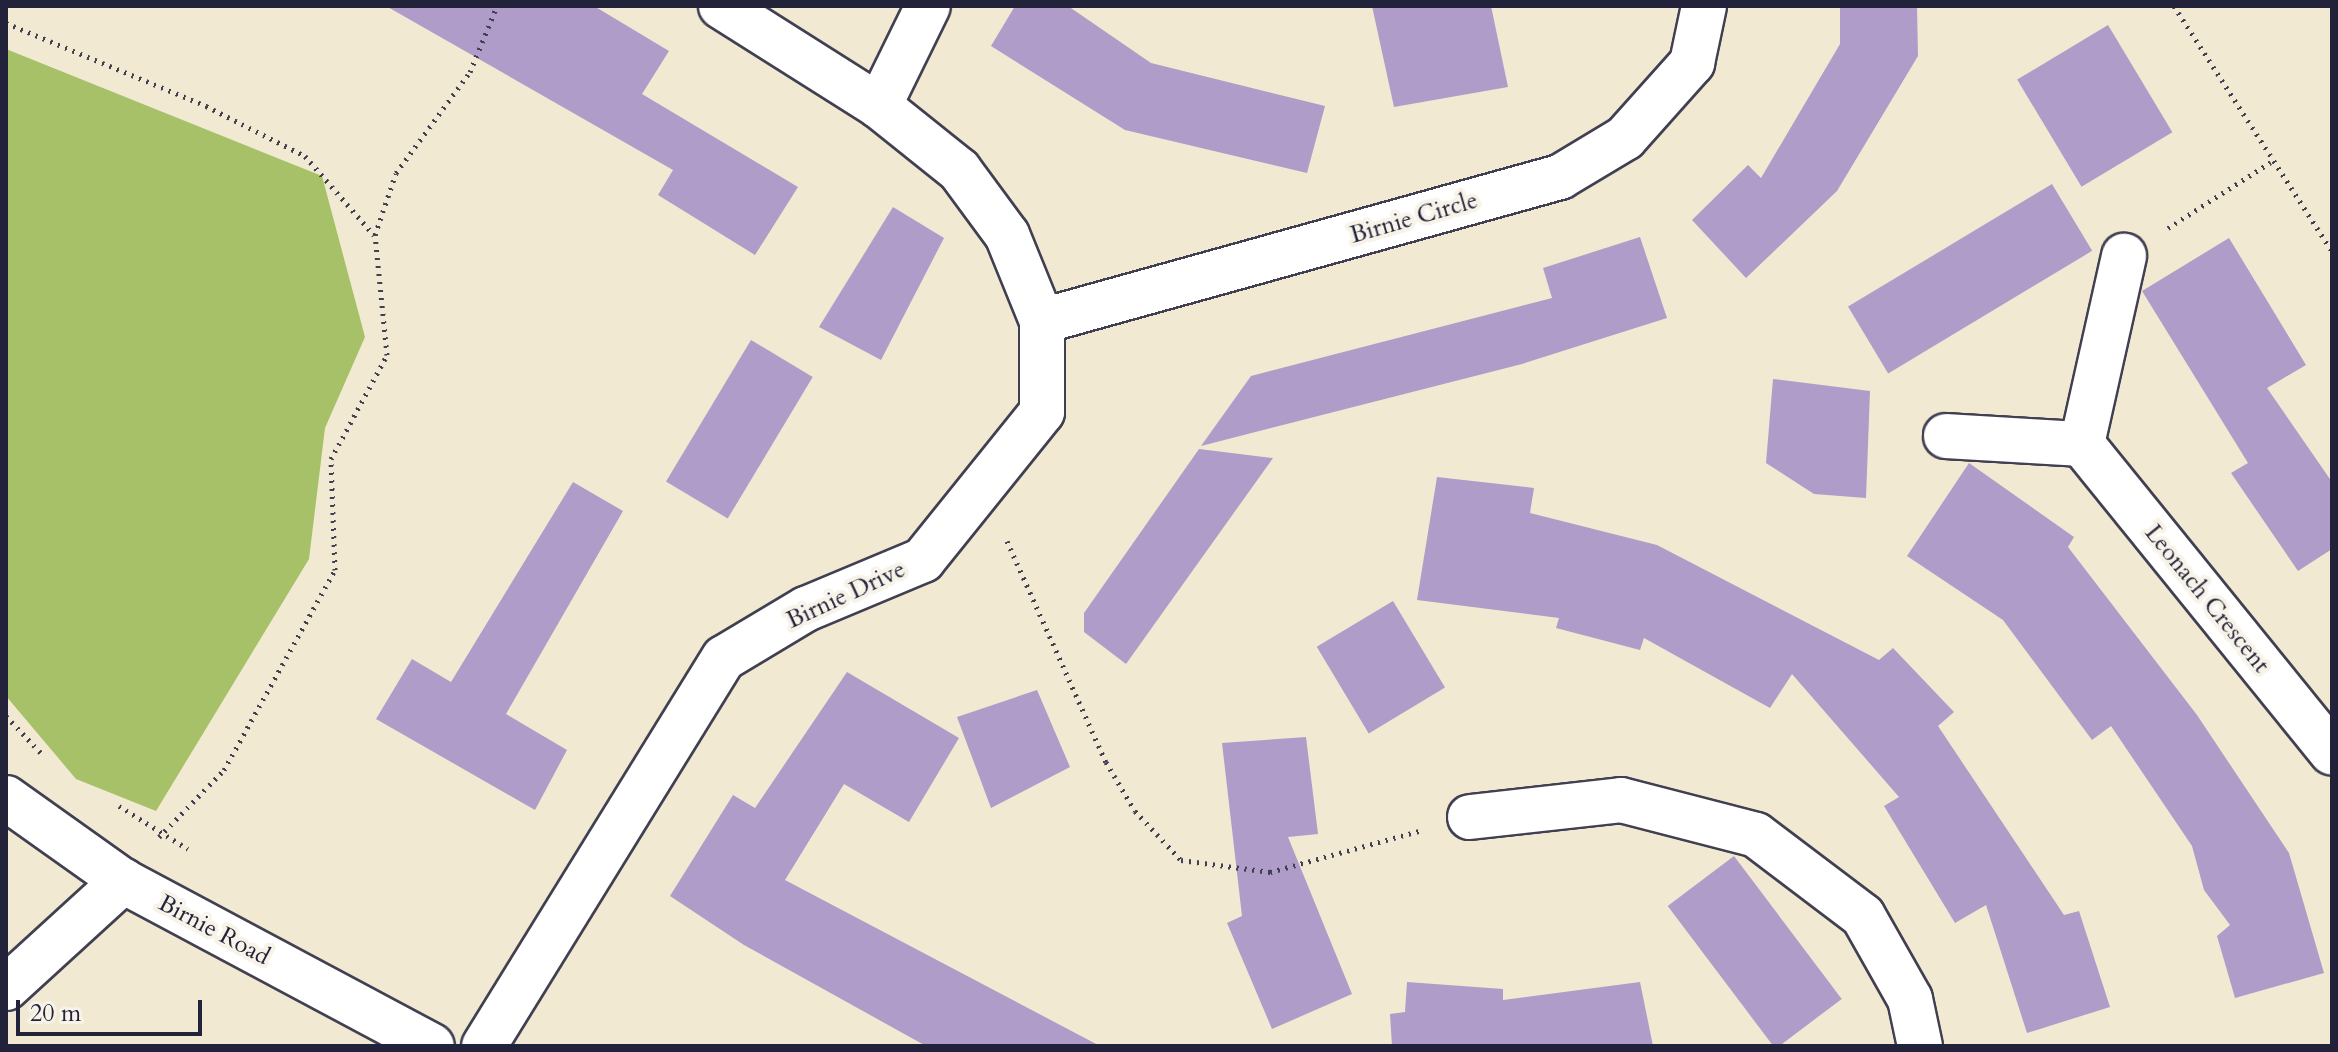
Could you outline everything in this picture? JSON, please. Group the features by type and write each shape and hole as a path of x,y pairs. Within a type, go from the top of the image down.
{"street":[{"name":"Birnie Drive","path":"484,1046 724,658 806,609 923,560 984,488 1042,412 1042,321 1007,235 959,170 879,106 721,6"},
{"path":"879,106 928,6"},
{"name":"Birnie Circle","path":"1042,321 1560,177 1625,138 1692,63 1704,6"},
{"path":"1946,436 2082,444 2124,256"},
{"name":"Leonach Crescent","path":"2082,444 2332,753"},
{"name":"Birnie Road","path":"6,798 123,881 432,1046"},
{"path":"1470,817 1621,800 1756,835 1863,916 1910,999 1920,1046"},
{"path":"6,988 123,881"}],"path":[{"path":"123,881 136,860 224,770 335,570 331,459 387,355 375,235 396,173 470,72 497,6"},
{"path":"2174,6 2271,162 2332,251"},
{"path":"6,23 206,106 305,156 375,235"},
{"path":"2124,256 2271,162"},
{"path":"984,488 1106,762 1135,811 1181,860 1270,872 1470,817"}],"green space":[{"path":"6,49 322,176 365,337 325,428 309,559 156,811 76,779 6,696"}],"building":[{"path":"386,6 594,6 669,51 642,94 798,187 755,255 658,195 673,170"},
{"path":"1015,6 1068,6 1151,63 1325,106 1307,173 1125,130 991,46"},
{"path":"1372,6 1491,6 1508,87 1394,107"},
{"path":"1840,6 1917,6 1918,56 1837,191 1746,278 1692,220 1748,165 1761,178 1840,44"},
{"path":"2108,25 2172,132 2082,187 2017,80"},
{"path":"2052,184 2092,251 1888,373 1848,307"},
{"path":"893,207 944,238 881,360 819,327"},
{"path":"1640,237 1667,318 1522,364 1201,446 1251,376 1552,298 1543,268"},
{"path":"2229,238 2306,365 2267,388 2332,482 2332,549 2298,571 2231,473 2248,463 2142,291"},
{"path":"751,340 813,377 728,519 666,481"},
{"path":"1773,379 1870,391 1866,498 1814,494 1766,463"},
{"path":"1199,449 1273,458 1126,664 1084,632 1084,613"},
{"path":"1969,463 2074,537 2068,547 2197,715 2289,853 2324,973 2235,998 2217,936 2230,925 2204,890 2192,846 2111,726 2092,740 2003,620 1907,556"},
{"path":"1437,477 1534,488 1530,513 1657,545 1879,660 1893,648 1954,712 1938,726 2064,915 2079,911 2110,1007 2027,1033 1986,905 1955,923 1884,806 1899,797 1792,674 1770,708 1644,638 1640,650 1556,628 1559,618 1417,600"},
{"path":"573,482 623,511 506,714 567,750 535,810 376,719 412,659 451,682"},
{"path":"1393,601 1445,688 1369,733 1317,647"},
{"path":"847,672 959,738 909,822 844,784 785,880 1100,1046 926,1046 744,945 670,896 733,795 755,808"},
{"path":"1037,690 1070,767 991,808 957,717"},
{"path":"1306,737 1318,834 1288,837 1352,994 1272,1029 1227,923 1242,916 1222,743"},
{"path":"1734,856 1842,999 1779,1046 1773,1046 1668,906"},
{"path":"1407,982 1503,989 1503,1000 1640,982 1653,1046 1392,1046 1390,1014 1405,1012"}]}
